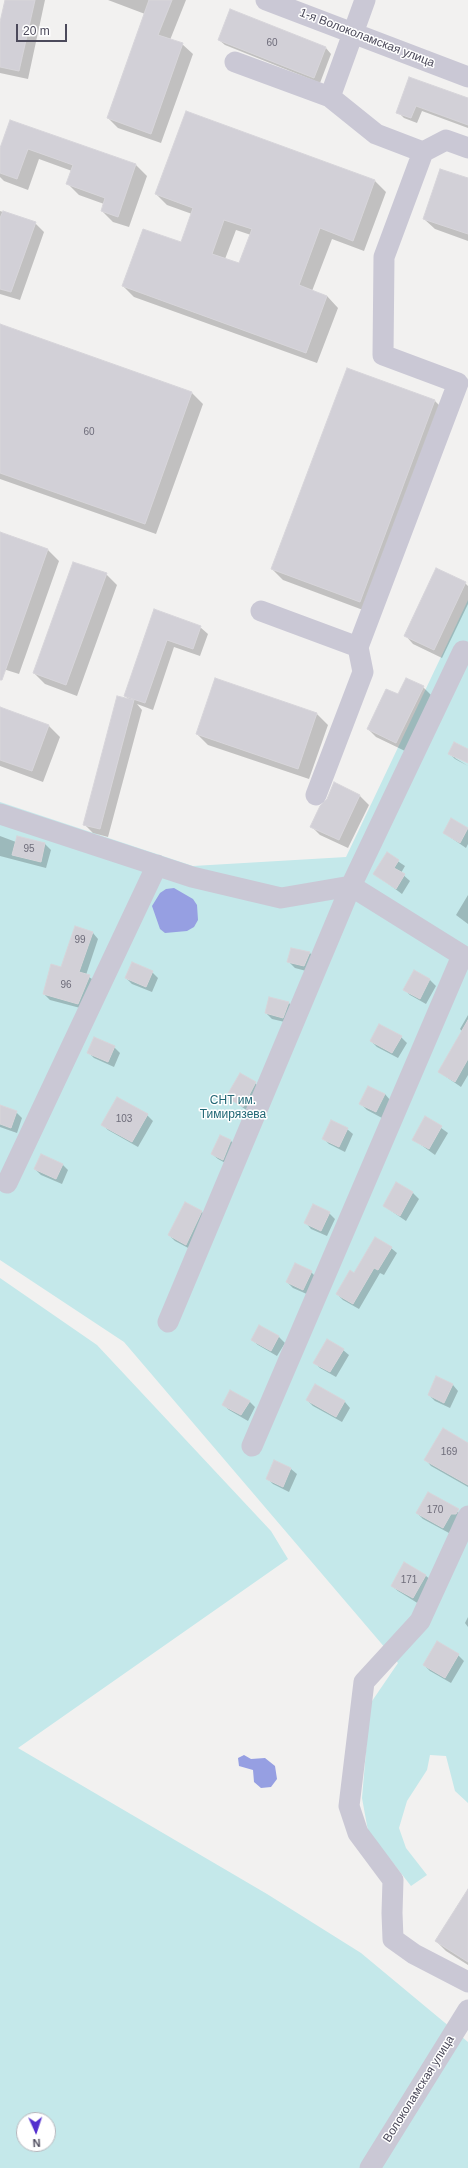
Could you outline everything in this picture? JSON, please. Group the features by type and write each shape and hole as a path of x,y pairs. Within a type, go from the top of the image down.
{"street":[{"name":"1-я Волоколамская улица","path":"266,0 468,77"},
{"path":"330,97 365,0"},
{"path":"235,62 330,97 376,134 422,152"},
{"path":"316,795 362,672 358,647 463,386 383,355 384,257 422,152 446,140 468,148"},
{"path":"261,611 358,647"},
{"path":"168,1322 352,886 463,651"},
{"path":"0,814 192,877 281,898 352,886 465,958 252,1446"},
{"path":"7,1183 157,865"},
{"path":"468,1516 420,1621 364,1682 349,1806 358,1833 393,1880 393,1939 414,1954 468,1982"},
{"name":"Волоколамская улица","path":"370,2168 468,2010"}],"green space":[{"name":"СНТ им. Тимирязева","path":"468,600 468,1803 455,1791 446,1756 430,1755 427,1770 407,1801 399,1828 406,1848 427,1875 411,1886 368,1831 362,1798 370,1704 398,1663 124,1342 0,1260 0,802 193,866 346,857"},
{"path":"0,1278 97,1345 271,1531 288,1559 18,1748 267,1894 361,1953 468,2042 468,2168 0,2168"}],"water":[{"path":"174,888 193,899 197,905 198,920 194,927 187,931 165,933 160,929 152,906 160,893 166,889"},
{"path":"244,1755 251,1759 265,1758 275,1766 277,1779 271,1787 261,1788 254,1782 253,1770 239,1766 238,1758"}],"building":[{"path":"5,0 35,0 19,71 0,67 0,22"},
{"path":"149,0 172,0 158,35 183,43 151,134 107,118"},
{"path":"230,9 326,47 314,78 218,40"},
{"path":"409,77 468,98 468,125 416,106 411,118 396,113"},
{"path":"186,111 375,180 353,241 320,228 299,285 327,296 306,353 122,286 143,229 181,242 193,208 155,194","holes":["224,220 252,229 239,263 212,254"]},
{"path":"10,120 136,164 118,217 101,211 105,198 66,184 73,165 28,149 17,179 0,173 0,148"},
{"path":"440,169 468,178 468,234 423,219"},
{"path":"3,211 36,222 11,292 0,289 0,218"},
{"path":"0,324 192,392 145,524 0,473"},
{"path":"347,368 435,400 360,602 271,569"},
{"path":"0,532 48,549 2,680 0,680"},
{"path":"73,562 107,573 66,685 33,673"},
{"path":"436,568 466,582 434,650 404,636"},
{"path":"154,609 201,626 193,649 167,640 145,703 124,696"},
{"path":"215,678 317,713 298,769 196,734"},
{"path":"406,678 424,686 396,743 367,729 386,689 398,694"},
{"path":"117,696 134,700 100,829 83,825"},
{"path":"0,707 49,725 32,771 0,760"},
{"path":"454,742 468,749 468,763 448,754"},
{"path":"334,782 360,795 339,840 310,827 320,806 327,799"},
{"path":"451,818 468,828 460,843 443,833"},
{"path":"17,836 45,843 41,862 12,855"},
{"path":"387,852 399,860 394,868 405,874 396,889 373,874"},
{"path":"75,926 93,932 79,972 90,975 78,1004 43,994 51,964 61,967"},
{"path":"291,948 310,952 304,966 287,962"},
{"path":"132,962 153,971 146,987 125,978"},
{"path":"414,970 430,979 420,999 403,990"},
{"path":"269,997 289,1002 283,1018 265,1013"},
{"path":"468,1020 468,1059 455,1082 438,1072"},
{"path":"379,1024 402,1036 392,1053 370,1041"},
{"path":"94,1037 115,1046 108,1062 87,1053"},
{"path":"240,1073 256,1082 243,1107 226,1097"},
{"path":"368,1086 385,1094 376,1112 359,1104"},
{"path":"117,1097 148,1114 132,1142 101,1125"},
{"path":"0,1105 17,1111 11,1128 0,1124"},
{"path":"425,1116 442,1126 429,1149 412,1140"},
{"path":"331,1120 348,1128 339,1147 322,1139"},
{"path":"220,1135 231,1140 223,1160 211,1154"},
{"path":"41,1154 63,1164 56,1179 34,1169"},
{"path":"396,1182 413,1192 400,1216 383,1206"},
{"path":"185,1202 202,1211 186,1245 168,1235"},
{"path":"313,1204 330,1212 321,1231 304,1223"},
{"path":"375,1237 392,1247 378,1270 374,1268 353,1304 336,1294 350,1270 354,1273"},
{"path":"295,1263 312,1271 303,1290 286,1282"},
{"path":"259,1325 279,1336 271,1351 251,1340"},
{"path":"327,1339 344,1349 330,1372 313,1363"},
{"path":"436,1376 453,1384 444,1403 428,1395"},
{"path":"315,1384 345,1401 336,1417 306,1400"},
{"path":"230,1390 250,1401 241,1415 222,1405"},
{"path":"443,1428 468,1443 468,1485 424,1460"},
{"path":"274,1460 291,1468 283,1487 266,1479"},
{"path":"428,1492 459,1509 456,1514 451,1514 443,1528 416,1513"},
{"path":"404,1562 426,1575 413,1598 391,1586"},
{"path":"437,1641 459,1654 445,1678 423,1665"},
{"path":"468,1889 468,1962 435,1941"}]}
